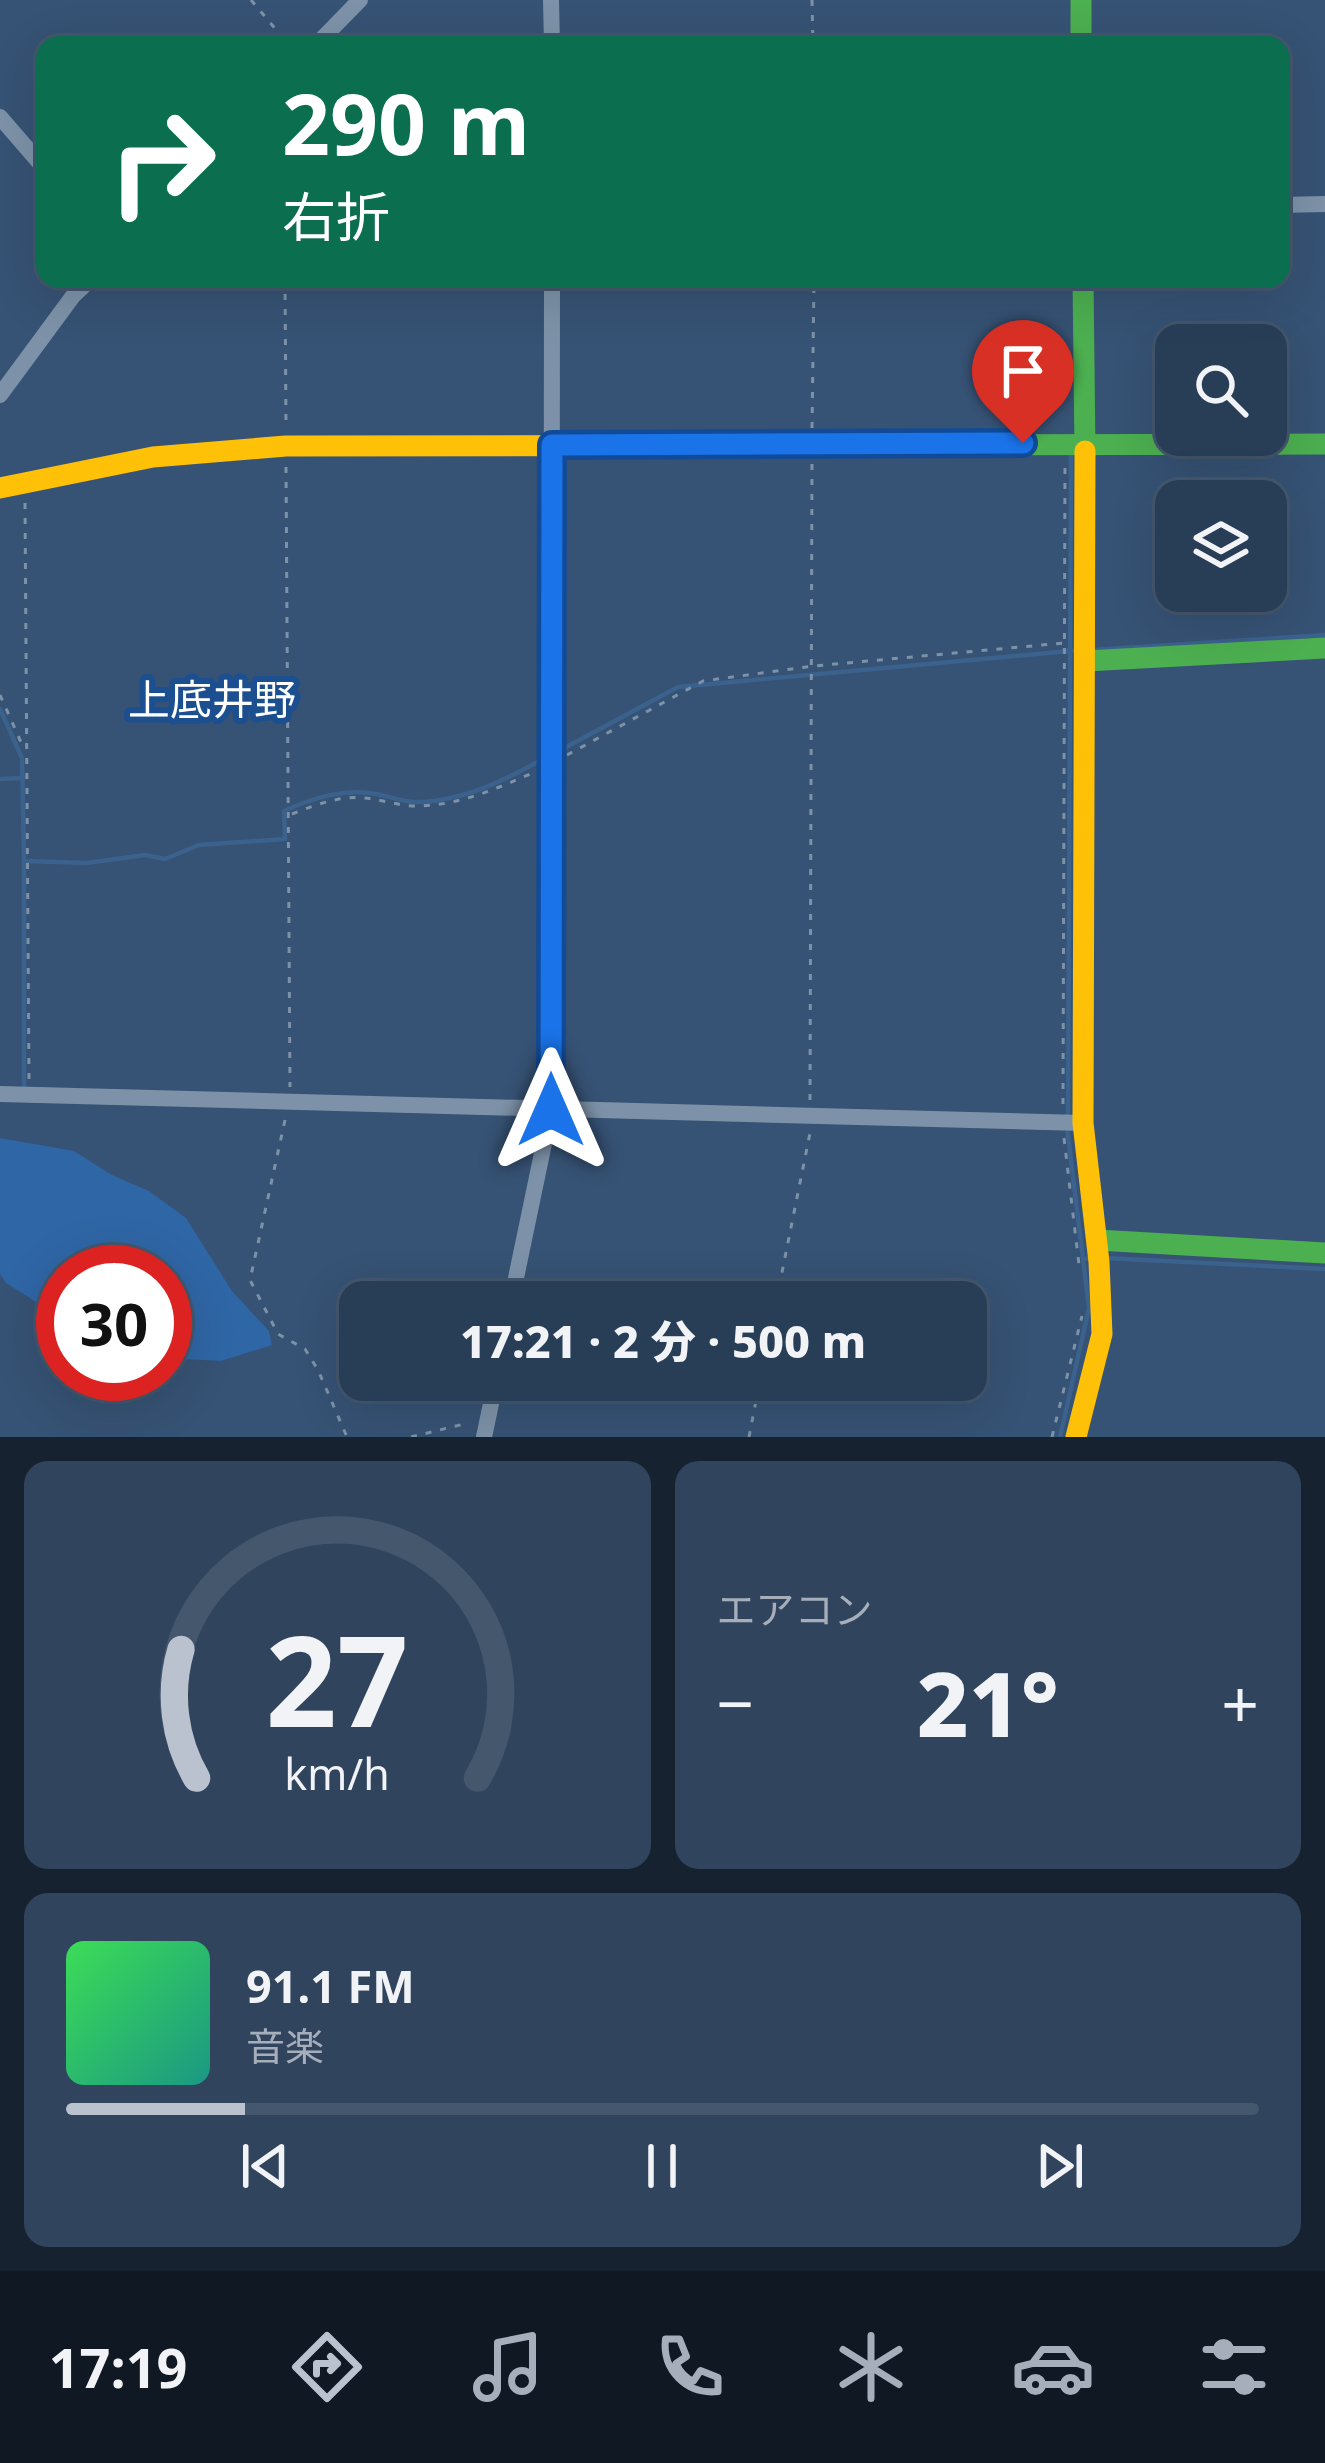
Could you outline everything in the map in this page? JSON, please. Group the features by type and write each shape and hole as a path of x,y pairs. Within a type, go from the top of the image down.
{"street":[{"path":"325,36 361,0"},
{"path":"551,0 552,36"},
{"path":"1081,0 1081,36"},
{"path":"0,117 36,159"},
{"path":"1290,205 1325,205"},
{"path":"0,395 81,288"},
{"path":"516,1281 551,1110 551,288"},
{"path":"1076,1437 1102,1334 1097,1240 1073,1123 1086,661 1075,443 1083,288"},
{"path":"0,488 153,457 286,446 1325,444"},
{"path":"1086,661 1325,648"},
{"path":"0,1094 1073,1123"},
{"path":"1097,1240 1325,1252"}],"path":[{"path":"251,0 281,36"},
{"path":"812,0 813,36"},
{"path":"285,288 290,1101 250,1280 278,1334 305,1349 318,1370 347,1437"},
{"path":"780,1281 811,1128 814,288"},
{"path":"1075,443 1066,643 1079,1262"},
{"path":"25,485 29,1094"},
{"path":"289,815 336,799 362,797 413,807 486,794 704,681 1066,643"},
{"path":"0,695 25,751"},
{"path":"1052,1437 1084,1308"},
{"path":"748,1437 756,1401"},
{"path":"411,1437 485,1429"}],"shaded area":[{"path":"0,1138 74,1151 149,1191 186,1218 232,1291 269,1331 272,1345 221,1361 192,1359 192,1245 36,1245 36,1302 0,1274"}],"waterway":[{"path":"1068,1116 1071,450"},
{"path":"1091,650 1325,635"},
{"path":"557,752 678,687 1080,650"},
{"path":"0,709 22,758 24,861 87,863 145,855 165,859 199,845 285,839 284,811 317,798 352,792 413,802 449,798 500,781 547,757"},
{"path":"0,779 24,778"},
{"path":"24,861 24,1087"},
{"path":"1067,1127 1083,1259"},
{"path":"1060,1437 1089,1308 1083,1259 1093,1258"},
{"path":"1104,1258 1325,1269"}],"traffic: fast":[{"path":"1081,0 1081,36"},
{"path":"1083,288 1085,451"},
{"path":"956,445 1325,444"},
{"path":"1086,661 1325,648"},
{"path":"1097,1240 1325,1253"}],"traffic: slow":[{"path":"0,488 153,457 286,446 956,445"},
{"path":"1076,1437 1102,1334 1083,1123 1085,451"}],"district":[{"name":"上底井野","path":"212,698"}],"route":[{"path":"551,1110 552,445 1023,443"}]}
